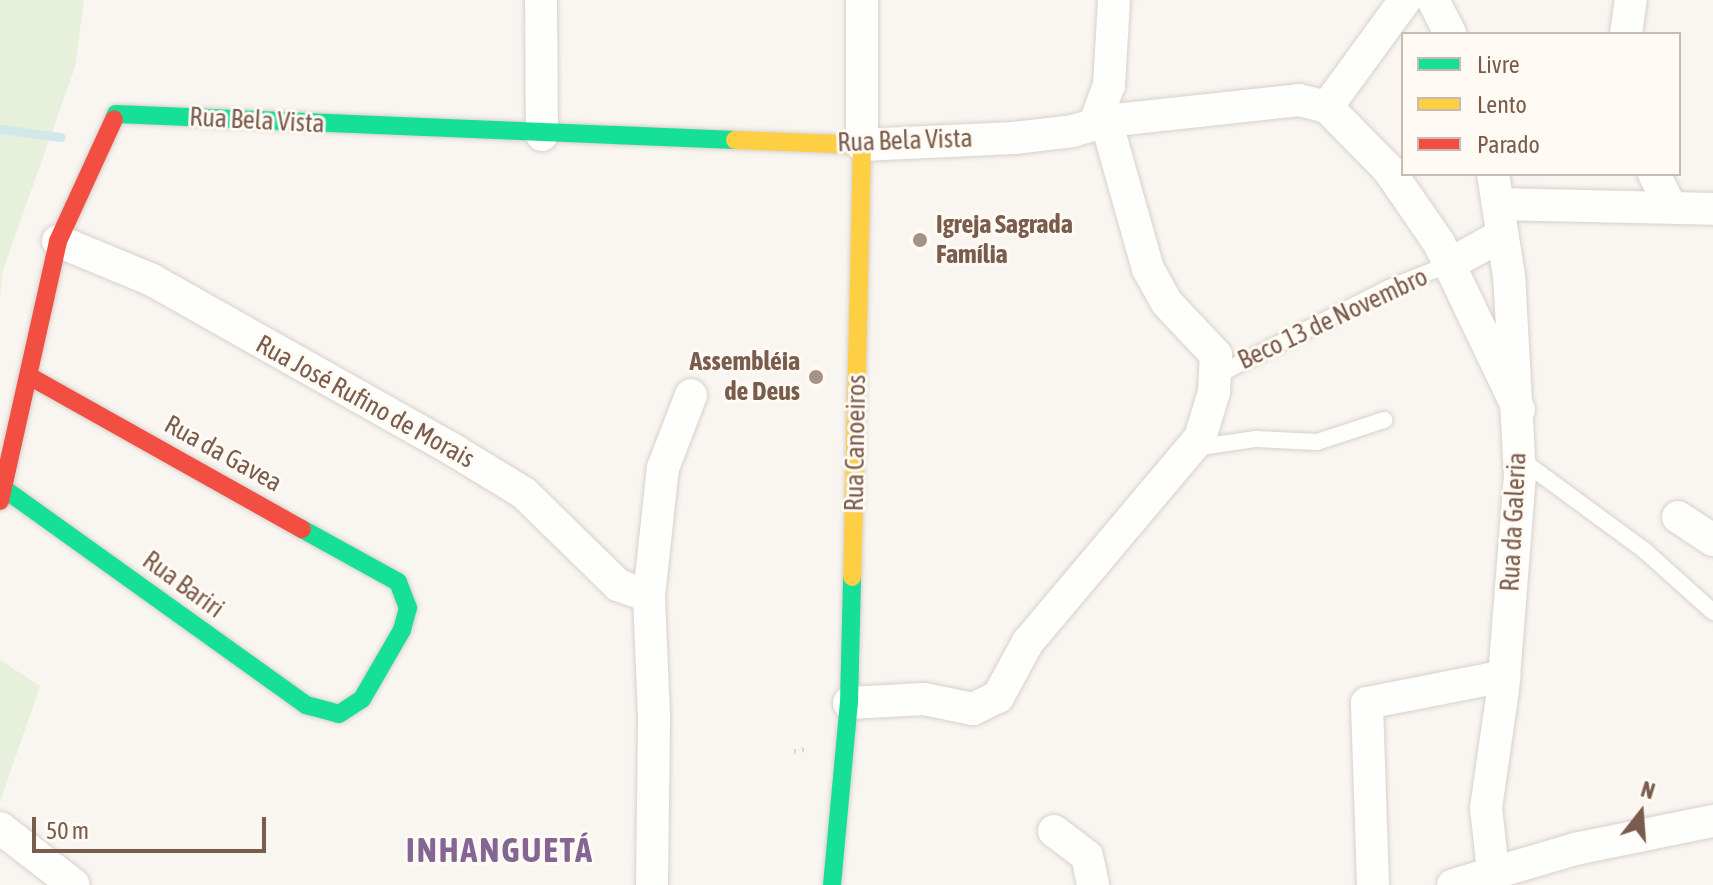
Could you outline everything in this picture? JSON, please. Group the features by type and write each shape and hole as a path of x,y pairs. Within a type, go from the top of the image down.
{"street":[{"path":"541,0 542,135"},
{"name":"Rua Canoeiros","path":"832,885 849,703 862,145 862,0"},
{"path":"849,703 924,699 973,709 998,697 1028,642 1200,438 1214,392 1216,355 1167,303 1148,269 1101,122 1109,85 1114,0"},
{"path":"1405,0 1327,107 1388,169 1450,264 1519,410"},
{"path":"1433,0 1449,32"},
{"path":"1626,32 1631,0"},
{"name":"Rua Bela Vista","path":"61,230 116,114 542,135 862,145 1014,138 1101,122 1299,100 1327,107"},
{"path":"1655,176 1670,205"},
{"path":"1495,189 1580,209 1670,205 1713,209"},
{"name":"Rua da Galeria","path":"1493,871 1486,808 1504,676 1519,458 1519,410 1495,189"},
{"path":"2,494 61,230"},
{"name":"Rua José Rufino de Morais","path":"61,230 455,451 524,493 618,585 649,596"},
{"path":"1450,264 1502,235"},
{"name":"Rua da Gavea","path":"29,376 390,577 408,608 402,630 362,699 339,714"},
{"path":"652,885 654,716 649,596 663,468 691,395"},
{"name":"Rua Bariri","path":"2,494 306,705 339,714"},
{"path":"1678,517 1713,540"},
{"path":"1373,885 1367,703 1504,676"},
{"path":"1453,885 1493,871 1713,821"},
{"path":"0,828 74,885"},
{"path":"1054,831 1087,856 1093,885"}],"lane":[{"name":"Beco 13 de Novembro","path":"1215,369 1229,369 1389,288 1450,264"},
{"path":"1191,449 1256,439 1317,442 1384,420"},
{"path":"1519,458 1644,550 1713,612"}],"green space":[{"path":"0,0 84,0 75,67 3,270 0,298"},
{"path":"0,660 40,686 0,802"}],"waterway":[{"path":"0,129 60,137"}],"traffic: fast":[{"path":"114,119 116,114 735,140"},
{"path":"3,488 306,705 339,714 362,699 402,630 408,608 398,582 302,529"},
{"path":"832,885 849,703 852,577"}],"traffic: slow":[{"path":"735,140 862,145 852,577"}],"traffic: jam":[{"path":"0,501 58,241 114,119"},
{"path":"29,376 302,529"}],"place":[{"name":"Igreja Sagrada Família","path":"920,240"},
{"name":"Assembléia de Deus","path":"816,377"}],"district":[{"name":"INHANGUETÁ","path":"500,850"}]}
